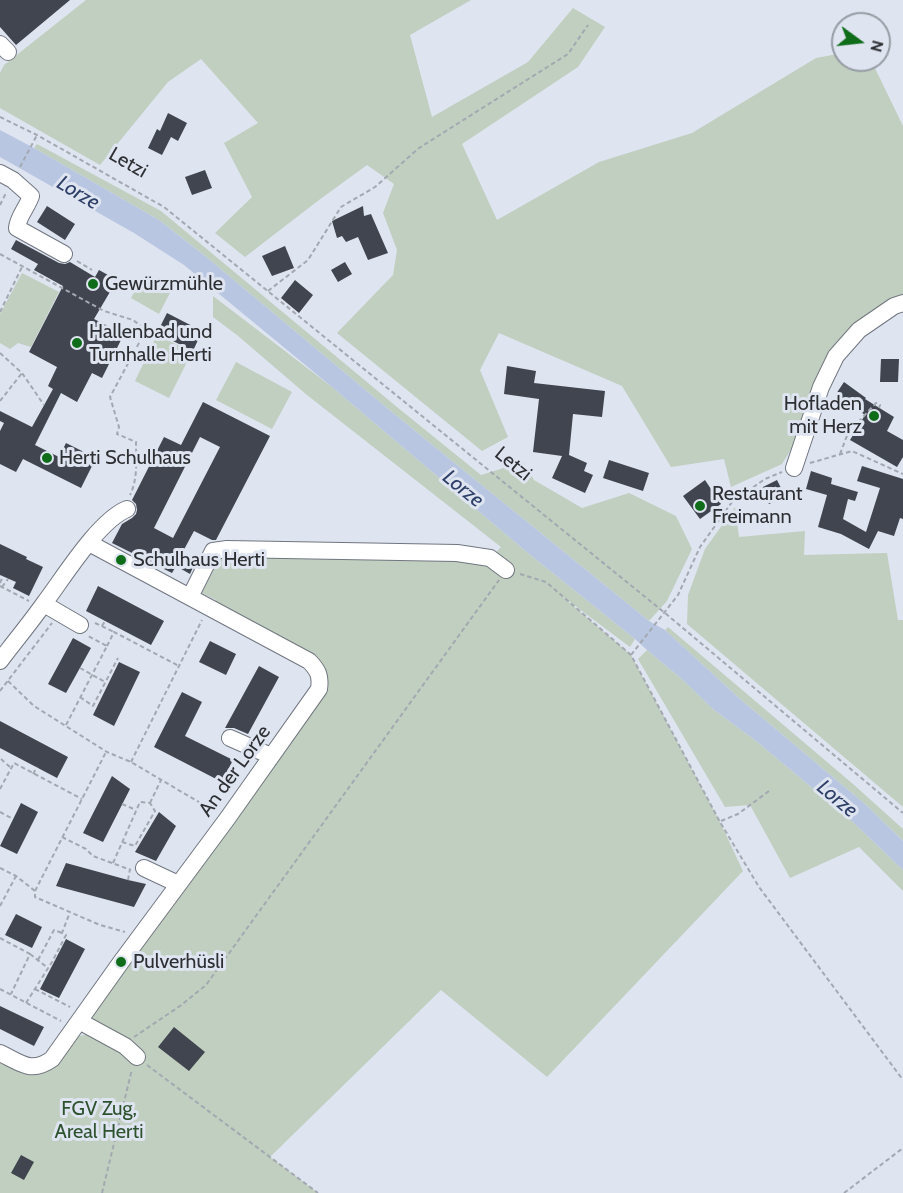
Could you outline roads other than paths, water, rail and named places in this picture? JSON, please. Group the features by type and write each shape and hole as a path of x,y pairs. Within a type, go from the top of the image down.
{"street":[{"path":"7,177 31,196 18,221 17,228 64,254"},
{"path":"794,468 821,387 836,356 859,330 894,306 903,303"},
{"path":"0,661 89,543 110,520 124,510"},
{"name":"An der Lorze","path":"0,1053 33,1067 43,1066 52,1059 319,689 320,677 316,668 309,661 89,543"},
{"path":"190,597 213,552 227,549 457,554 490,558 506,570"},
{"path":"40,607 80,628"},
{"path":"230,738 271,756"},
{"path":"137,869 178,884"},
{"path":"79,1021 131,1052"}],"water":[{"name":"Lorze","path":"0,130 159,220 649,621 665,630 740,699 866,805 903,841 903,870 854,823 755,740 714,710 635,639 528,553 184,265 134,233 0,157"}],"place":[{"name":"Gewürzmühle","path":"93,284"},
{"name":"Hallenbad und Turnhalle Herti","path":"77,343"},
{"name":"Hofladen mit Herz","path":"874,416"},
{"name":"Herti Schulhaus","path":"47,458"},
{"name":"Restaurant Freimann","path":"700,506"},
{"name":"Schulhaus Herti","path":"121,560"},
{"name":"Pulverhüsli","path":"121,962"}],"park label":[{"name":"FGV Zug, Areal Herti","path":"99,1120"}]}
